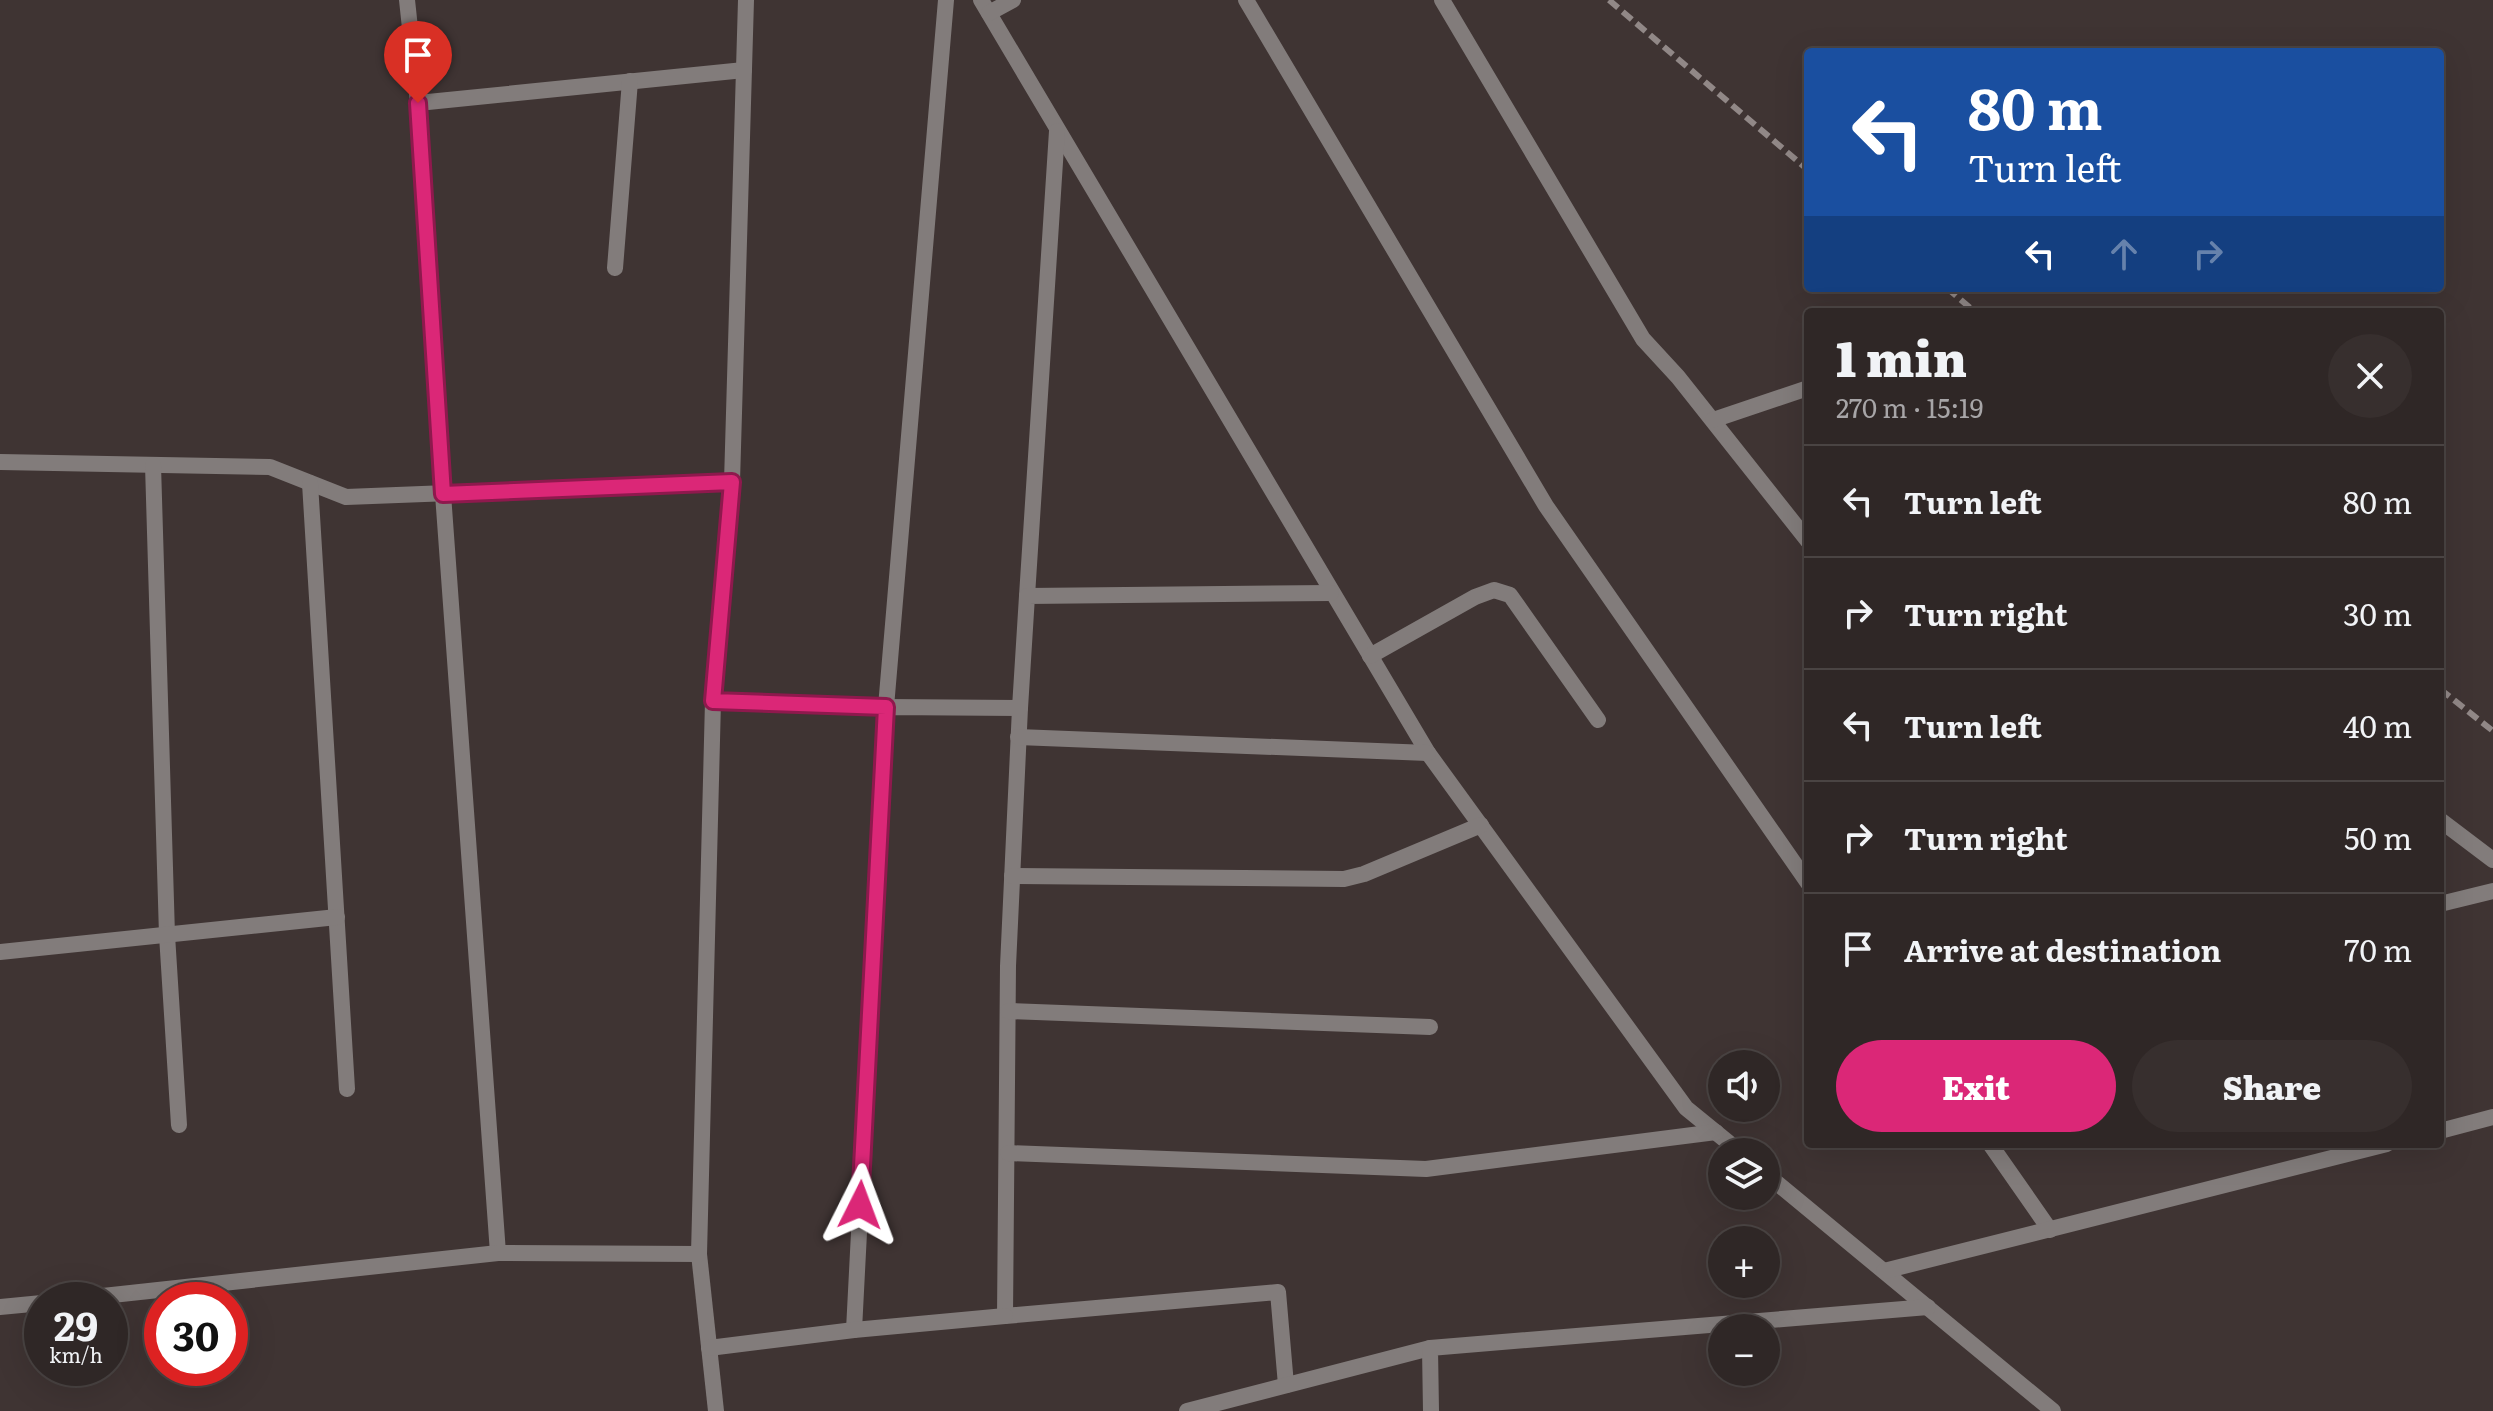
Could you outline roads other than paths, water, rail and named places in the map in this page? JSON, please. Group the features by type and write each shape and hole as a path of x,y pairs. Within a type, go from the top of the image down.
{"street":[{"path":"407,0 418,103 498,1253"},
{"path":"716,1411 699,1254 713,701 732,482 746,0"},
{"path":"854,1330 886,707 946,0"},
{"path":"1013,0 985,7 1428,753 1686,1108 1723,1138"},
{"path":"1246,0 1546,506 1801,861"},
{"path":"1442,0 1643,339 1678,377 1804,536"},
{"path":"418,103 744,70"},
{"path":"615,268 630,81"},
{"path":"1005,1316 1008,1011 1018,737 1057,131"},
{"path":"1713,420 1804,389"},
{"path":"0,462 270,467 346,497 732,482"},
{"path":"153,465 167,935 179,1125"},
{"path":"310,483 347,1089"},
{"path":"1370,656 1475,597 1494,590 1510,595 1598,720"},
{"path":"1027,596 1331,593"},
{"path":"713,701 1020,708"},
{"path":"1018,737 1428,753"},
{"path":"2444,823 2493,860"},
{"path":"1012,876 1344,879 1364,874 1481,825"},
{"path":"2444,903 2493,891"},
{"path":"0,952 337,917"},
{"path":"1008,1011 1430,1027"},
{"path":"2444,1130 2493,1117"},
{"path":"1008,1153 1426,1169 1716,1132"},
{"path":"1993,1148 2050,1230"},
{"path":"1884,1271 2371,1148"},
{"path":"1780,1186 2052,1411"},
{"path":"128,1293 498,1253 699,1254"},
{"path":"709,1348 854,1330 1278,1292 1286,1385"},
{"path":"0,1307 24,1305"},
{"path":"1187,1411 1430,1348 1928,1307"},
{"path":"1430,1348 1431,1411"}],"railway":[{"path":"1609,0 1804,167"},
{"path":"1952,292 1970,308"},
{"path":"2444,692 2493,731"}]}
